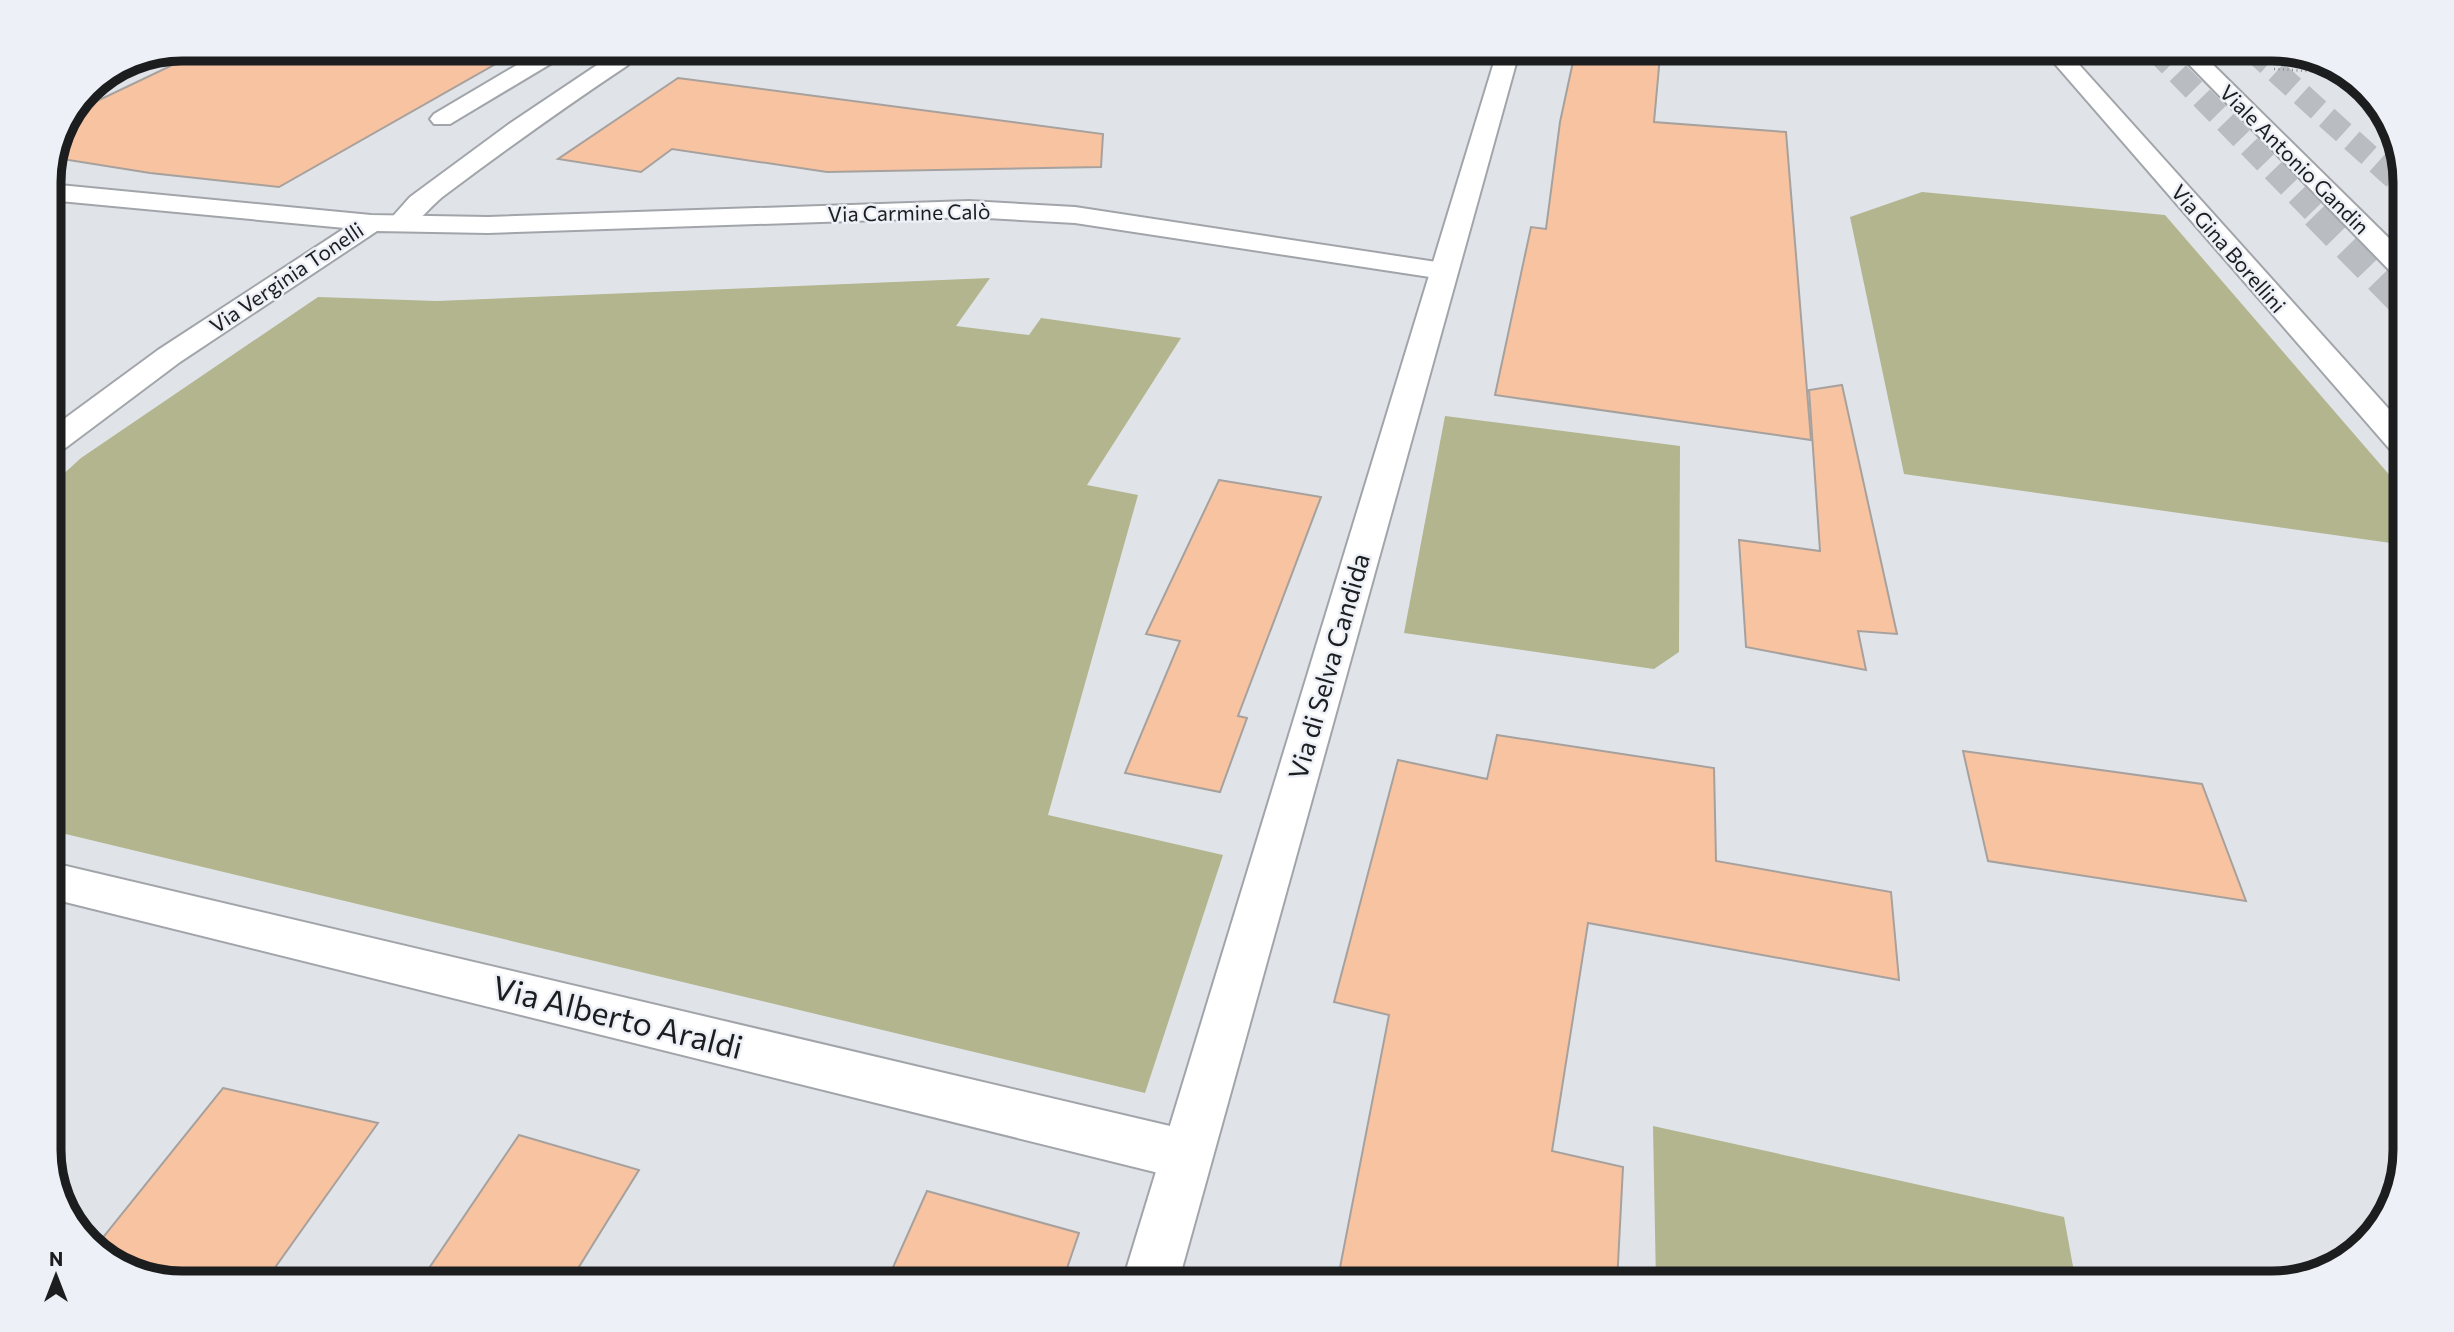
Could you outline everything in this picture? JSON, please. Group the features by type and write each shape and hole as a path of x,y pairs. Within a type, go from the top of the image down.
{"street":[{"path":"442,119 539,61"},
{"path":"399,224 419,202 495,145 619,61"},
{"name":"Via di Selva Candida","path":"1153,1271 1504,61"},
{"name":"Via Gina Borellini","path":"2064,61 2392,433"},
{"name":"Viale Antonio Gandin","path":"2197,61 2392,257"},
{"name":"Via Verginia Tonelli","path":"62,193 370,223"},
{"name":"Via Carmine Calò","path":"370,223 488,225 969,209 1028,211 1074,215 1443,271"},
{"name":"Via Verginia Tonelli","path":"62,436 169,356 370,223"},
{"name":"Via Alberto Araldi","path":"62,883 1187,1154"}],"green space":[{"path":"1922,192 2165,215 2392,478 2392,543 1904,474 1850,217"},
{"path":"990,278 956,326 1029,335 1041,318 1181,338 1087,485 1138,495 1048,815 1223,855 1145,1093 62,833 62,475 81,458 318,297 437,301"},
{"path":"1445,416 1680,446 1679,652 1654,669 1404,633"},
{"path":"1653,1126 2064,1217 2074,1271 1656,1271"}],"building":[{"path":"182,61 501,61 279,187 150,173 64,159 74,129 90,104"},
{"path":"1573,61 1660,61 1654,122 1786,132 1811,440 1495,395 1531,227 1546,229 1560,122"},
{"path":"678,78 1103,134 1101,167 827,172 672,149 641,172 558,159"},
{"path":"1842,385 1897,634 1858,631 1866,670 1746,647 1739,540 1820,551 1809,390"},
{"path":"1219,480 1321,497 1238,716 1247,718 1220,792 1125,773 1180,641 1146,634"},
{"path":"1497,735 1714,768 1716,861 1891,892 1899,980 1588,923 1552,1151 1623,1167 1618,1271 1339,1271 1389,1015 1334,1002 1398,760 1487,779"},
{"path":"1963,751 2202,784 2246,901 1988,861"},
{"path":"223,1088 378,1123 273,1271 166,1270 129,1258 101,1240"},
{"path":"519,1135 639,1170 576,1271 427,1271"},
{"path":"927,1191 1079,1233 1066,1271 891,1271"}],"tunnel":[{"path":"2166,61 2318,216"},
{"path":"2264,61 2392,176"},
{"path":"2316,214 2392,292"}]}
